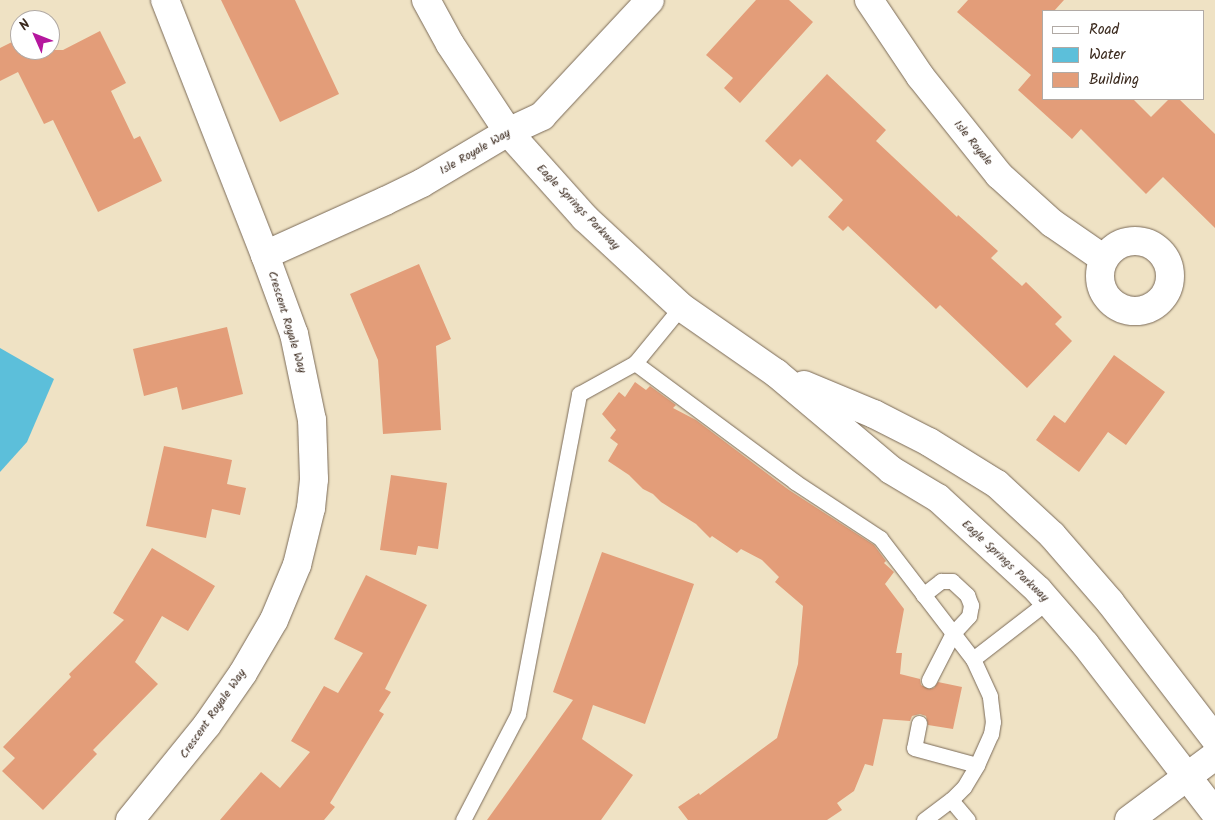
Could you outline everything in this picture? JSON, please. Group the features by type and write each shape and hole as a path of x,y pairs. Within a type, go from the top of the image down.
{"street":[{"name":"Crescent Royale Way","path":"130,820 207,725 243,673 274,620 298,565 311,508 314,459 312,420 294,334 165,0"},
{"name":"Eagle Springs Parkway","path":"426,0 450,44 508,132 585,218 681,307 776,373 891,470 938,498 1048,601 1085,644 1215,813"},
{"name":"Isle Royale Way","path":"265,255 415,187 508,132 542,116 650,0"},
{"name":"Isle Royale","path":"870,0 920,76 999,175 1052,223 1104,259"},
{"name":"Eagle Springs Parkway","path":"776,373 874,414 930,442 997,484 1052,535 1110,602 1215,739"},
{"path":"1129,820 1215,756"}],"lane":[{"path":"463,820 518,714 579,394 635,363 681,307"},
{"path":"635,363 795,482 880,538 973,659 990,696 993,709 991,734 977,765 964,787 951,800 924,820"},
{"path":"922,595 942,581 952,581 967,594 971,605 968,616 953,633 929,680"},
{"path":"973,659 1048,601"},
{"path":"919,723 914,748 977,765"},
{"path":"951,800 968,820"}],"water":[{"path":"0,348 54,379 27,442 0,472"}],"building":[{"path":"221,0 295,0 339,94 280,122"},
{"path":"756,0 789,0 813,22 740,103 724,88 733,78 706,55"},
{"path":"968,0 1064,0 1055,10 1042,10 1042,100 1134,100 1151,117 1168,100 1180,100 1215,134 1215,228 1163,177 1146,194 1081,129 1072,139 1018,90 1031,75 957,12"},
{"path":"100,31 126,83 111,91 134,139 140,136 162,181 98,212 53,120 44,124 18,72 0,81 0,48 10,43 10,60 60,60 60,50"},
{"path":"827,74 886,130 876,141 957,217 958,215 998,251 991,258 1022,286 1026,282 1062,317 1055,324 1072,341 1027,388 940,305 936,309 848,226 843,231 828,217 843,200 800,159 792,167 765,141"},
{"path":"419,264 451,339 436,346 441,430 383,434 378,360 350,294"},
{"path":"227,327 243,394 182,410 177,387 144,396 133,349"},
{"path":"1114,355 1165,392 1126,445 1108,432 1079,472 1036,440 1054,415 1065,423"},
{"path":"635,382 646,390 650,386 676,405 673,408 696,420 789,490 874,545 886,561 884,563 894,572 885,584 904,609 896,653 902,653 900,674 920,679 921,685 929,689 934,688 938,682 962,687 953,729 928,725 926,716 920,714 912,716 910,721 883,719 873,766 865,764 854,791 837,803 842,810 827,820 688,820 678,807 699,793 700,795 777,738 798,664 803,606 775,582 779,577 762,560 741,549 737,553 712,536 710,538 696,524 661,502 653,494 643,489 629,475 608,461 618,444 610,438 616,430 602,414 619,392 625,397"},
{"path":"164,446 232,460 227,484 246,488 240,515 212,509 206,538 146,526"},
{"path":"391,475 447,483 438,549 418,546 416,555 380,550"},
{"path":"152,548 215,586 188,631 162,616 135,662 158,684 93,750 97,754 43,810 2,771 15,758 3,747 71,677 69,674 124,620 113,613"},
{"path":"602,552 694,584 645,724 593,705 582,739 633,775 601,820 487,820 573,700 553,692"},
{"path":"366,575 427,605 385,689 391,692 379,711 384,714 330,803 335,807 324,820 220,820 261,772 280,788 310,752 291,741 324,686 338,693 363,653 334,639"}]}
